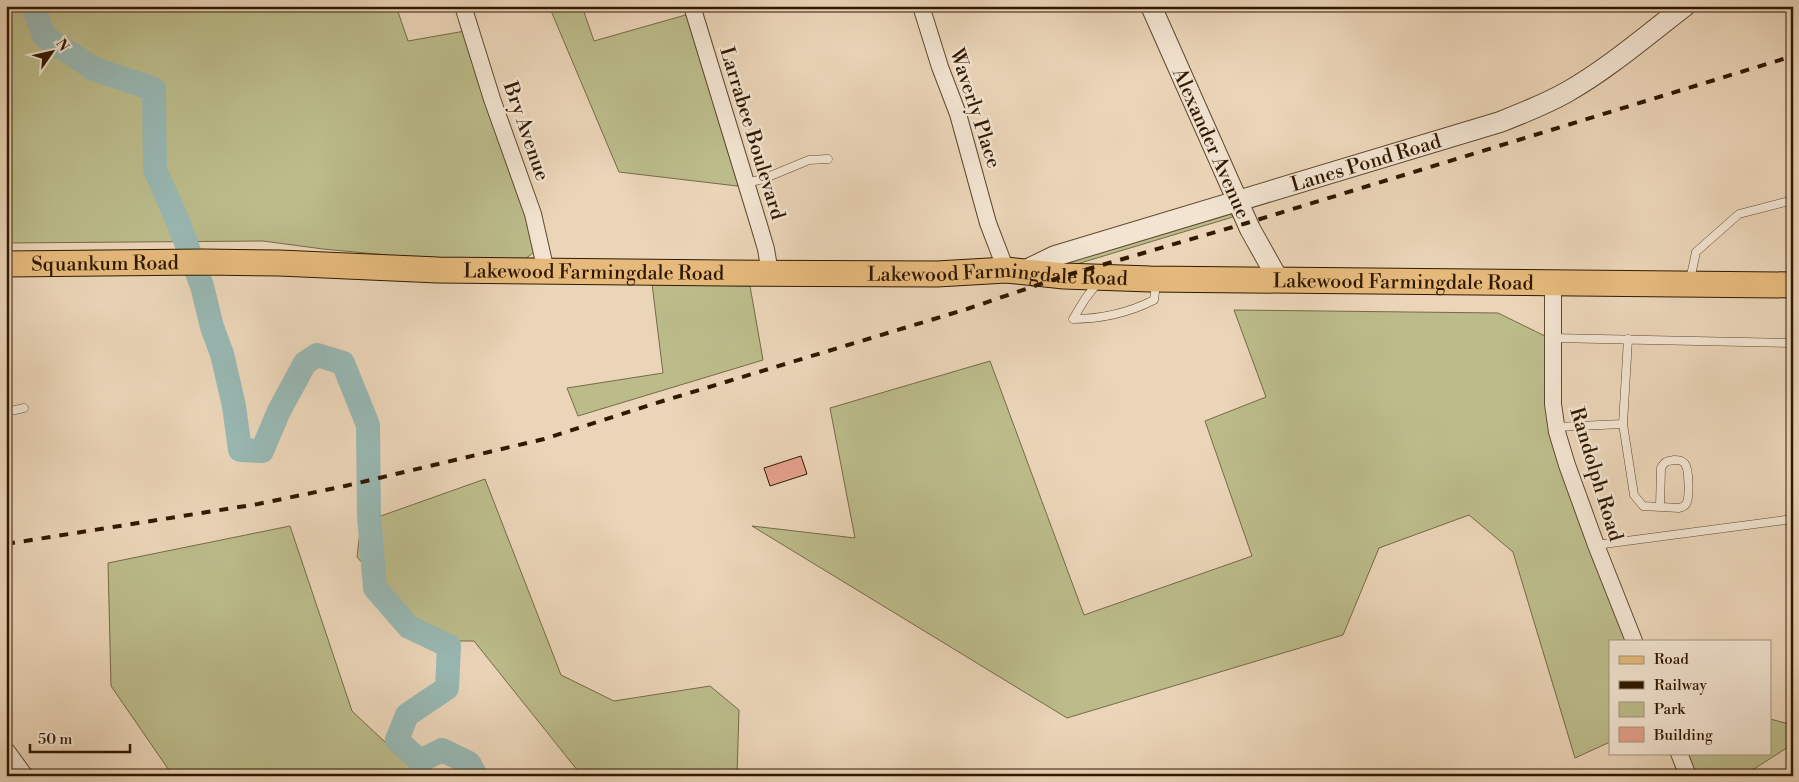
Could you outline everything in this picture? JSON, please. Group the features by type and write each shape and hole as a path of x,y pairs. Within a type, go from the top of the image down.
{"main road":[{"name":"Lakewood Farmingdale Road","path":"203,262 391,269 725,274 770,272 937,274 1015,271 1102,278 1156,279 1793,285"},
{"name":"Squankum Road","path":"6,264 203,262"}],"street":[{"name":"Bry Avenue","path":"463,6 492,99 534,214 546,271"},
{"name":"Larrabee Boulevard","path":"692,6 766,249 770,272"},
{"name":"Waverly Place","path":"921,6 940,67 958,114 988,224 1015,271"},
{"name":"Alexander Avenue","path":"1151,6 1259,248 1278,279"},
{"name":"Lanes Pond Road","path":"1015,271 1055,256 1500,122 1536,108 1568,92 1597,73 1685,6"},
{"name":"Randolph Road","path":"1553,284 1553,404 1556,427 1567,466 1634,640"},
{"path":"6,750 25,776"},
{"path":"1679,754 1688,776"}],"lane":[{"path":"746,183 763,179 809,160 828,159"},
{"path":"1689,284 1696,252 1740,214 1793,200"},
{"path":"1102,278 1085,299 1073,319 1107,317 1138,308 1154,300 1156,279"},
{"path":"1552,338 1793,343"},
{"path":"1628,339 1623,424 1634,495 1643,506 1660,507 1679,508 1686,505 1688,501 1688,470 1684,462 1680,460 1667,461 1661,468 1660,507"},
{"path":"6,412 24,408"},
{"path":"1556,427 1623,424"},
{"path":"1596,545 1793,519"}],"green space":[{"path":"6,6 396,6 408,41 465,31 528,215 534,252 524,260 430,259 323,249 263,241 6,243"},
{"path":"549,6 582,6 594,41 696,12 754,188 619,172"},
{"path":"1230,213 1233,217 1077,264 1062,264"},
{"path":"652,284 750,286 763,360 578,416 567,388 663,373"},
{"path":"1234,310 1498,313 1547,337 1571,476 1634,640 1609,640 1609,742 1575,758 1513,552 1469,515 1379,548 1343,635 1067,718 752,526 855,538 830,408 990,361 1084,615 1252,556 1205,421 1266,397"},
{"path":"485,479 561,675 614,701 710,686 739,710 737,776 582,776 474,641 430,641 357,557 361,523"},
{"path":"290,526 352,711 402,758 442,776 173,776 111,686 108,563"},
{"path":"1772,720 1793,725 1793,744 1743,776 1687,776 1677,754 1772,754"}],"building":[{"path":"801,456 807,474 770,486 764,468"}],"waterway":[{"path":"33,6 44,36 94,69 154,89 155,170 179,224 202,286 212,327 222,354 234,406 240,450 262,451 279,411 305,363 317,355 343,363 368,425 369,515 375,588 409,627 449,646 447,688 407,715 397,740 420,761 442,750 469,763 476,776"}],"railway":[{"path":"6,544 258,504 345,486 544,439 967,309 1064,276 1247,223 1793,56"}]}
